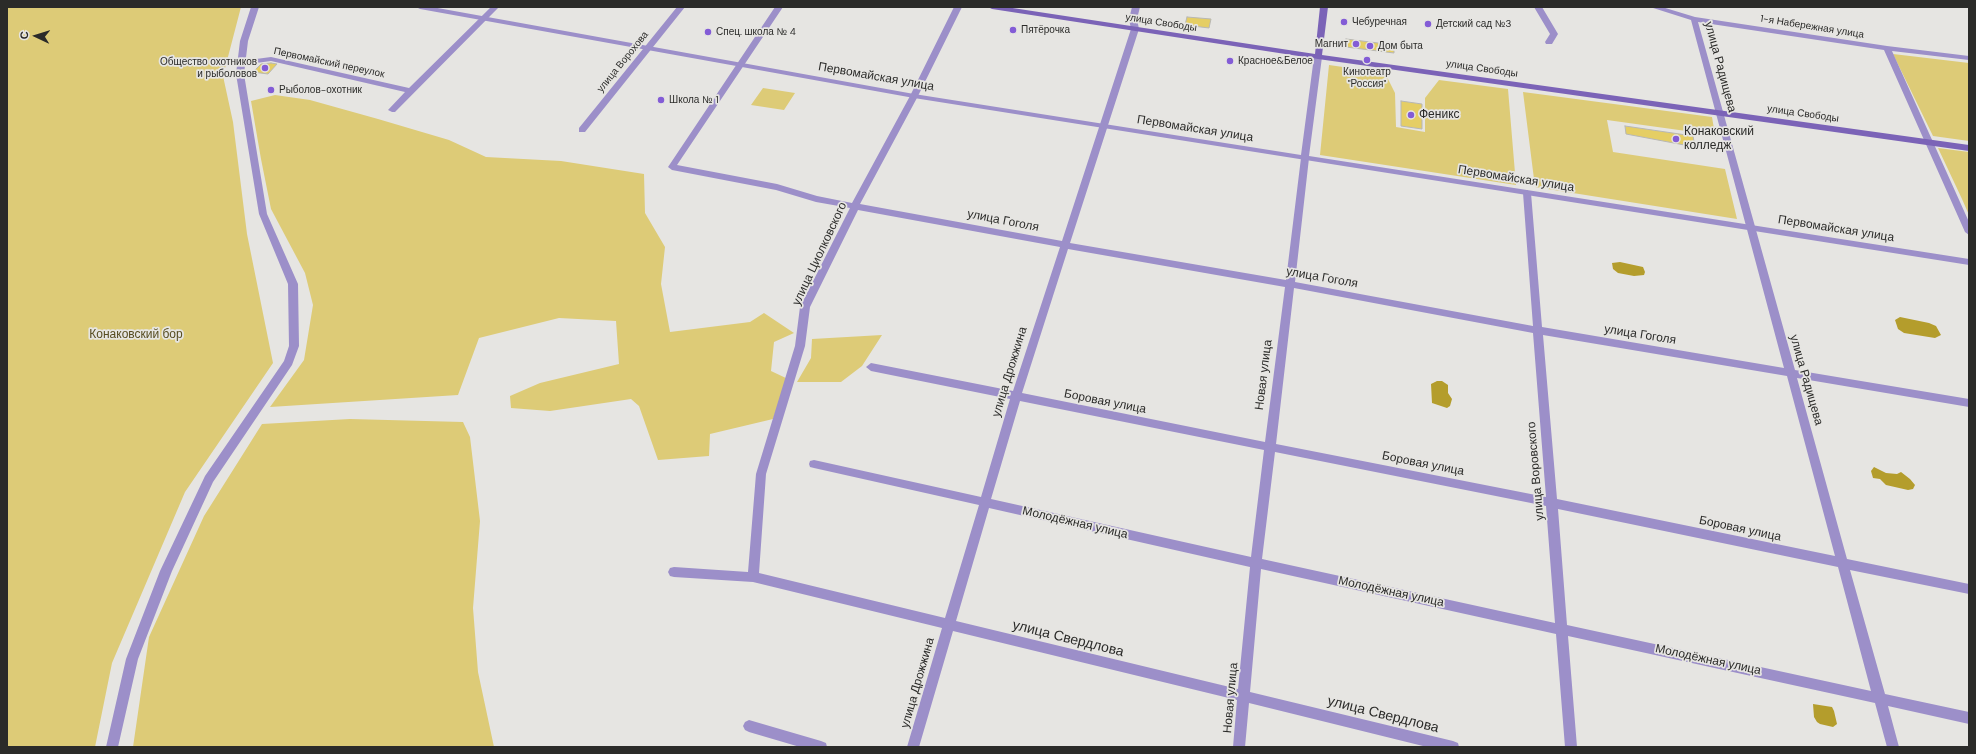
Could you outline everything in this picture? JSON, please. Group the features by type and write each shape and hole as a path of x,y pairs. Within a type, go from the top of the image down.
{"main road":[{"name":"улица Свободы","path":"992,7 1318,57 1969,148"},
{"name":"Новая улица","path":"1318,57 1324,7"}],"street":[{"path":"112,747 132,659 166,571 210,479 289,362 294,346 295,332 293,284 263,214 240,74 244,40 255,7"},
{"name":"Первомайская улица","path":"420,7 914,96 1103,127 1969,262"},
{"path":"392,110 495,7"},
{"name":"улица Ворохова","path":"582,130 647,47 681,7"},
{"path":"740,65 779,7"},
{"name":"улица Циолковского","path":"753,577 761,474 800,346 805,307 914,96 958,7"},
{"name":"улица Дрожжина","path":"913,747 1016,397 1135,29 1132,19 1136,7"},
{"path":"1538,7 1554,34 1549,42"},
{"name":"1-я Набережная улица","path":"1654,7 1694,19 1887,48 1969,58"},
{"name":"улица Радищева","path":"1694,19 1750,228 1844,563 1893,747"},
{"path":"1887,48 1969,232"},
{"name":"Новая улица","path":"1239,747 1256,563 1269,447 1318,57"},
{"name":"Первомайский переулок","path":"241,63 271,59 412,91"},
{"name":"улица Гоголя","path":"740,65 672,167 777,186 816,199 1064,245 1419,307 1537,330 1969,402"},
{"name":"улица Воровского","path":"1527,193 1562,628 1570,747"},
{"name":"Боровая улица","path":"871,367 1969,588"},
{"name":"Молодёжная улица","path":"814,464 1256,563 1562,628 1969,718"},
{"name":"улица Свердлова","path":"674,572 753,577 1453,747"},
{"path":"748,726 820,747"}],"green space":[{"name":"Конаковский бор","path":"7,7 241,7 223,76 233,122 247,234 273,363 185,492 112,663 95,747 7,747"},
{"path":"1893,54 1969,63 1969,141 1933,136"},
{"path":"1329,65 1385,73 1395,93 1396,127 1425,132 1425,98 1439,80 1508,89 1516,185 1320,155"},
{"path":"763,88 795,93 784,110 751,105"},
{"path":"1523,92 1712,117 1715,135 1607,120 1613,152 1725,169 1737,219 1535,187"},
{"path":"275,95 310,100 378,119 449,140 486,157 561,161 644,174 645,213 665,247 661,284 670,332 750,322 764,313 794,333 774,342 771,371 788,379 773,419 710,434 709,456 658,460 639,406 631,399 550,411 511,408 510,396 540,383 619,364 616,321 559,318 479,338 458,395 270,407 304,360 313,305 305,273 271,209 261,159 251,101"},
{"path":"1938,148 1969,152 1969,215 1962,199"},
{"path":"882,335 862,366 841,382 797,382 811,358 812,339"},
{"path":"350,419 463,422 470,437 480,521 473,608 478,672 494,747 133,747 149,637 204,516 262,424"}],"shaded area":[{"path":"1620,262 1643,267 1645,272 1644,275 1634,276 1618,273 1613,269 1612,263"},
{"path":"1900,317 1929,323 1936,326 1941,335 1935,338 1904,333 1898,329 1895,320"},
{"path":"1437,381 1442,381 1448,385 1448,393 1452,399 1450,406 1447,408 1432,403 1431,384"},
{"path":"1874,467 1886,473 1897,474 1901,472 1915,485 1913,489 1908,490 1886,485 1880,479 1873,478 1871,471"},
{"path":"1813,704 1832,707 1837,724 1833,727 1817,722 1814,717"}],"building":[{"path":"1187,17 1211,19 1209,28 1185,25"},
{"name":"Дом быта","path":"1346,39 1394,45 1394,53 1346,47"},
{"name":"Общество охотников и рыболовов","path":"261,64 277,64 268,74 253,72"},
{"name":"Феникс","path":"1401,101 1422,104 1422,129 1401,126"},
{"name":"Конаковский колледж","path":"1625,126 1693,136 1695,147 1626,134"}],"place":[{"name":"Чебуречная","path":"1344,22"},
{"name":"Детский сад №3","path":"1428,24"},
{"name":"Пятёрочка","path":"1013,30"},
{"name":"Спец. школа № 4","path":"708,32"},
{"name":"Магнит","path":"1356,44"},
{"name":"Дом быта","path":"1370,46"},
{"name":"Кинотеатр \"Россия\"","path":"1367,60"},
{"name":"Красное&Белое","path":"1230,61"},
{"name":"Общество охотников и рыболовов","path":"265,68"},
{"name":"Рыболов-охотник","path":"271,90"},
{"name":"Школа № 1","path":"661,100"},
{"name":"Феникс","path":"1411,115"},
{"name":"Конаковский колледж","path":"1676,139"}]}
